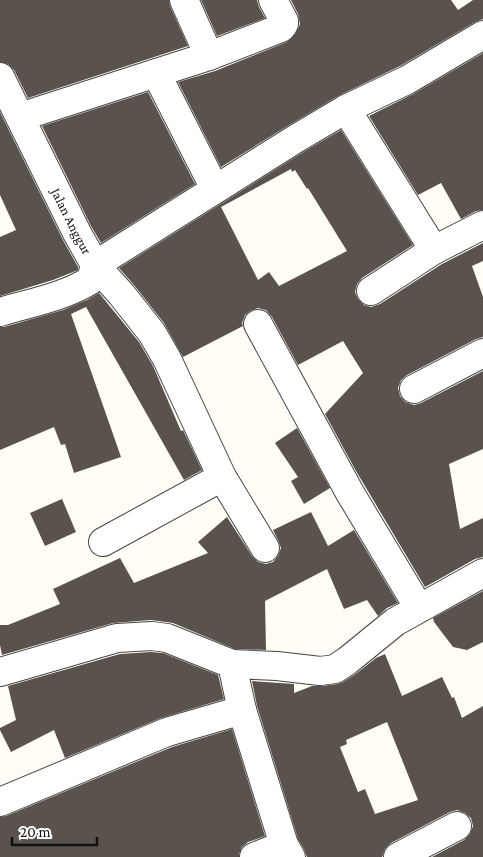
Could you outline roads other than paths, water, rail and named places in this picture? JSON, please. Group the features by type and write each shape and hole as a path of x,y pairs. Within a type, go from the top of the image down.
{"street":[{"path":"184,0 208,56"},
{"path":"20,117 208,56 281,28 284,21 273,0"},
{"path":"265,548 222,478 167,359 152,333 95,265 297,138 346,109 407,80 483,35"},
{"path":"156,73 215,189"},
{"name":"Jalan Anggur","path":"0,77 77,233 95,265 91,280 82,286 0,312"},
{"path":"346,109 434,250"},
{"path":"372,290 434,250 483,225"},
{"path":"258,324 350,493 419,608"},
{"path":"414,389 483,353"},
{"path":"104,542 222,478"},
{"path":"0,672 117,638 136,636 167,638 232,664 277,666 320,671 335,669 395,622 483,572"},
{"path":"232,664 242,710 288,851 254,857"},
{"path":"0,802 167,732 242,710"},
{"path":"398,857 458,826"}]}
